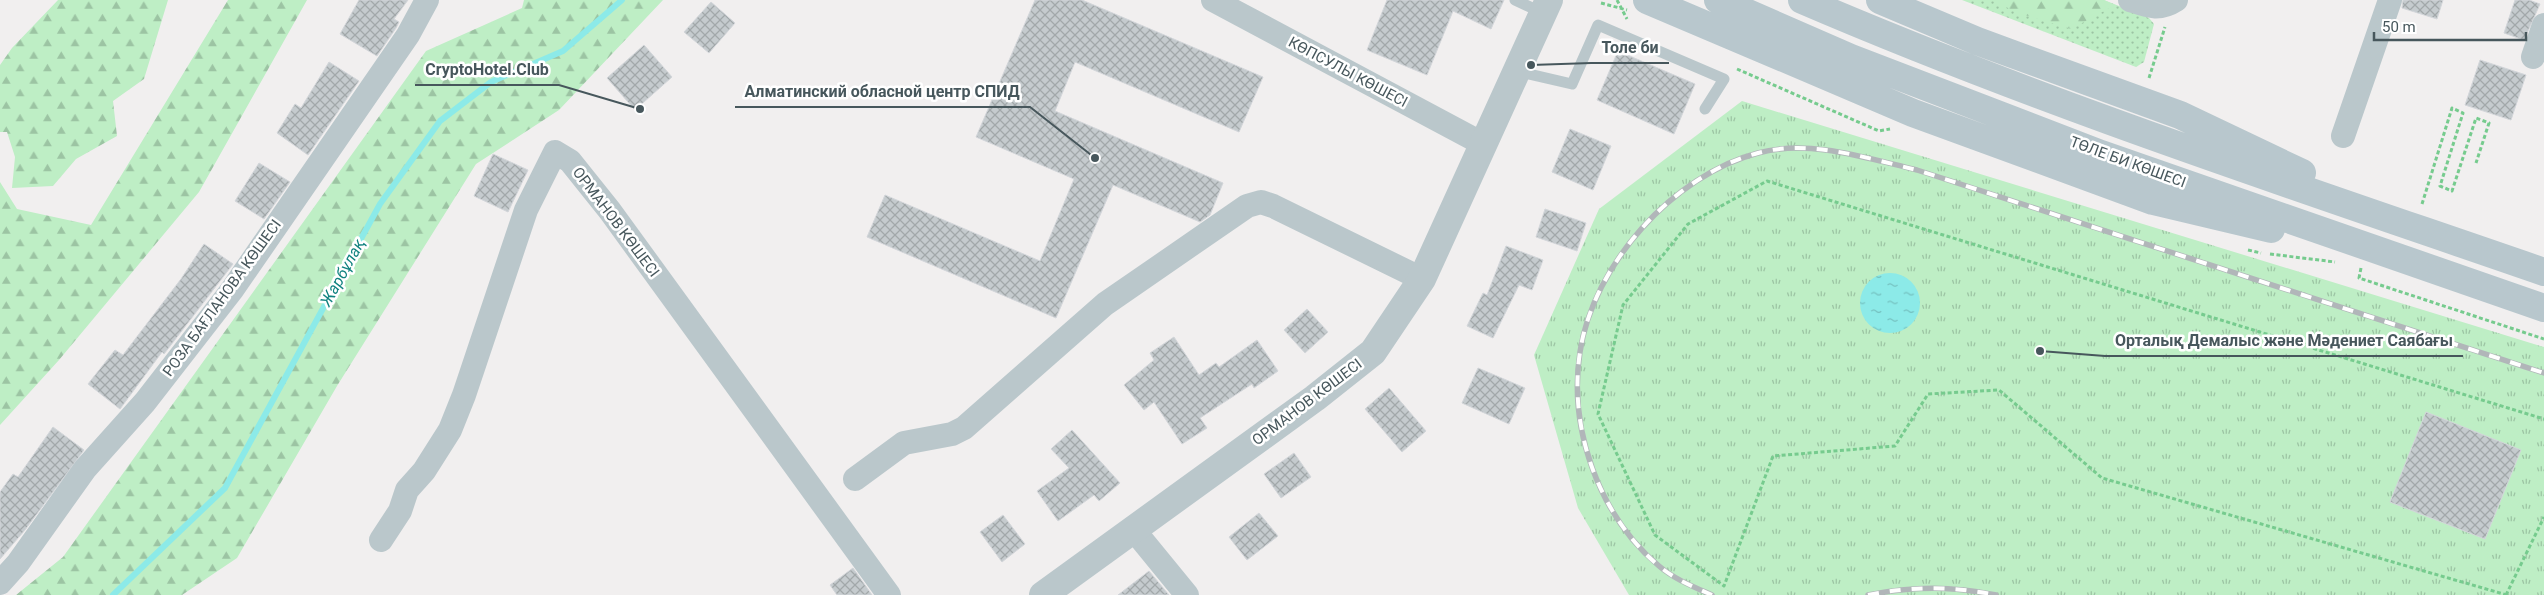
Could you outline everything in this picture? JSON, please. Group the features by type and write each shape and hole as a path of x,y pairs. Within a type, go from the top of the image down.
{"main road":[{"path":"1647,0 1912,114 2153,201 2259,227 2372,248"},
{"name":"ТӨЛЕ БИ КӨШЕСІ","path":"1718,0 1851,58 2101,154 2544,308"},
{"path":"1802,0 1866,27 2114,122 2544,272"},
{"path":"1880,0 1976,41 2180,115 2278,160 2381,216"}],"street":[{"name":"РОЗА БАҒЛАНОВА КӨШЕСІ","path":"0,583 18,564 85,469 145,402 232,290 408,35 427,0"},
{"name":"КӨПСУЛЫ КӨШЕСІ","path":"1213,0 1483,144"},
{"path":"2130,0 2154,8 2174,1"},
{"path":"2343,136 2390,0"},
{"name":"ОРМАНОВ КӨШЕСІ","path":"1043,595 1315,398 1372,352 1422,279 1546,6"},
{"path":"2533,57 2544,24"},
{"name":"ОРМАНОВ КӨШЕСІ","path":"381,540 400,511 407,490 424,471 450,430 464,396 526,210 555,152 570,161 610,211 889,595"},
{"path":"855,478 904,443 952,434 964,428 1105,304 1247,206 1262,202 1274,206 1422,279"},
{"path":"1133,530 1186,595"}],"lane":[{"path":"1515,0 1546,6"},
{"path":"1516,71 1572,84 1598,25 1724,79 1705,109"}],"path":[{"path":"1617,0 1628,22"},
{"path":"2147,86 2174,1"},
{"path":"1733,67 1879,131"},
{"path":"2419,212 2452,108 2463,113 2440,186 2452,191 2476,118 2489,123 2476,163"},
{"path":"2544,419 1767,181 1688,224 1623,305 1598,414 1655,535 1724,586 1773,456 1895,446 1928,394 1999,390 2102,478 2507,595 2544,517"},
{"path":"2359,278 2544,339"}],"green space":[{"path":"58,0 168,0 144,79 113,101 117,136 76,159 53,186 12,188 15,157 7,132 0,132 0,65 12,48"},
{"path":"228,0 307,0 199,192 59,360 0,425 0,182 17,209 91,225"},
{"path":"524,0 663,0 559,110 476,164 337,386 237,558 182,595 16,595 63,557 426,51 522,8"},
{"path":"1962,0 2104,0 2149,18 2154,24 2144,62 2136,67"},
{"path":"1992,0 2104,0 2115,5 2071,29 2018,13"},
{"path":"1742,101 2544,347 2544,595 1629,595 1578,508 1534,355 1599,209"}],"water":[{"path":"1884,273 1896,273 1907,278 1915,286 1920,297 1918,315 1907,328 1896,333 1884,333 1873,328 1865,320 1860,309 1860,297 1865,286 1873,278"}],"building":[{"path":"359,0 408,0 394,19 399,22 396,28 377,56 340,34"},
{"path":"1035,0 1082,0 1263,77 1239,132 1075,62 1055,111 1223,183 1210,215 1200,222 1113,185 1056,318 867,237 885,195 1040,261 1074,179 976,137"},
{"path":"1387,0 1504,0 1491,29 1453,11 1427,75 1367,50"},
{"path":"2403,0 2443,0 2437,19 2402,8"},
{"path":"2515,0 2529,0 2540,4 2524,40 2504,33"},
{"path":"711,2 735,23 709,53 684,32"},
{"path":"644,45 672,77 635,110 607,78"},
{"path":"1618,51 1695,84 1674,134 1597,100"},
{"path":"2480,60 2526,75 2511,120 2465,105"},
{"path":"329,62 359,81 308,155 277,133 295,104 301,108"},
{"path":"1570,129 1611,146 1593,190 1552,172"},
{"path":"493,154 528,170 508,212 474,196"},
{"path":"259,163 290,182 264,219 235,201"},
{"path":"1545,209 1586,223 1577,251 1536,237"},
{"path":"204,244 233,264 164,354 162,352 120,409 88,384 115,350 123,355 181,279"},
{"path":"1506,246 1543,260 1532,290 1519,285 1493,338 1467,326 1483,293 1487,295"},
{"path":"1307,309 1328,332 1305,353 1284,330"},
{"path":"1174,337 1199,375 1216,363 1219,367 1257,340 1278,371 1254,388 1252,384 1200,418 1207,428 1182,444 1154,402 1144,410 1124,385 1154,360 1150,353"},
{"path":"1478,368 1525,388 1509,424 1462,403"},
{"path":"1389,388 1426,431 1402,452 1365,409"},
{"path":"2426,412 2521,450 2485,539 2390,502"},
{"path":"53,427 84,450 25,530 0,559 0,492 13,474 18,477"},
{"path":"1072,430 1120,483 1099,501 1094,495 1058,521 1037,491 1069,468 1051,449"},
{"path":"1294,453 1311,477 1281,498 1264,474"},
{"path":"1259,513 1278,536 1247,560 1229,537"},
{"path":"1003,515 1025,544 1002,562 980,532"},
{"path":"853,568 872,595 837,595 830,585"},
{"path":"1149,571 1169,595 1118,595"}],"waterway":[{"name":"Жарбұлақ","path":"113,595 225,488 380,204 440,121 491,82 563,51 622,0"}],"railway":[{"path":"1712,595 1678,579 1659,566 1638,546 1604,496 1592,469 1584,440 1577,381 1580,352 1588,319 1601,287 1620,257 1642,228 1668,203 1696,181 1726,164 1758,153 1778,149 1818,149 1917,170 2544,373"},
{"path":"1868,595 1932,588 1996,595"}],"place":[{"name":"Толе би","path":"1531,65"},
{"name":"CryptoHotel.Club","path":"640,109"},
{"name":"Алматинский обласной центр СПИД","path":"1095,158"},
{"name":"Орталық Демалыс және Мәдениет Саябағы","path":"2040,351"}]}
